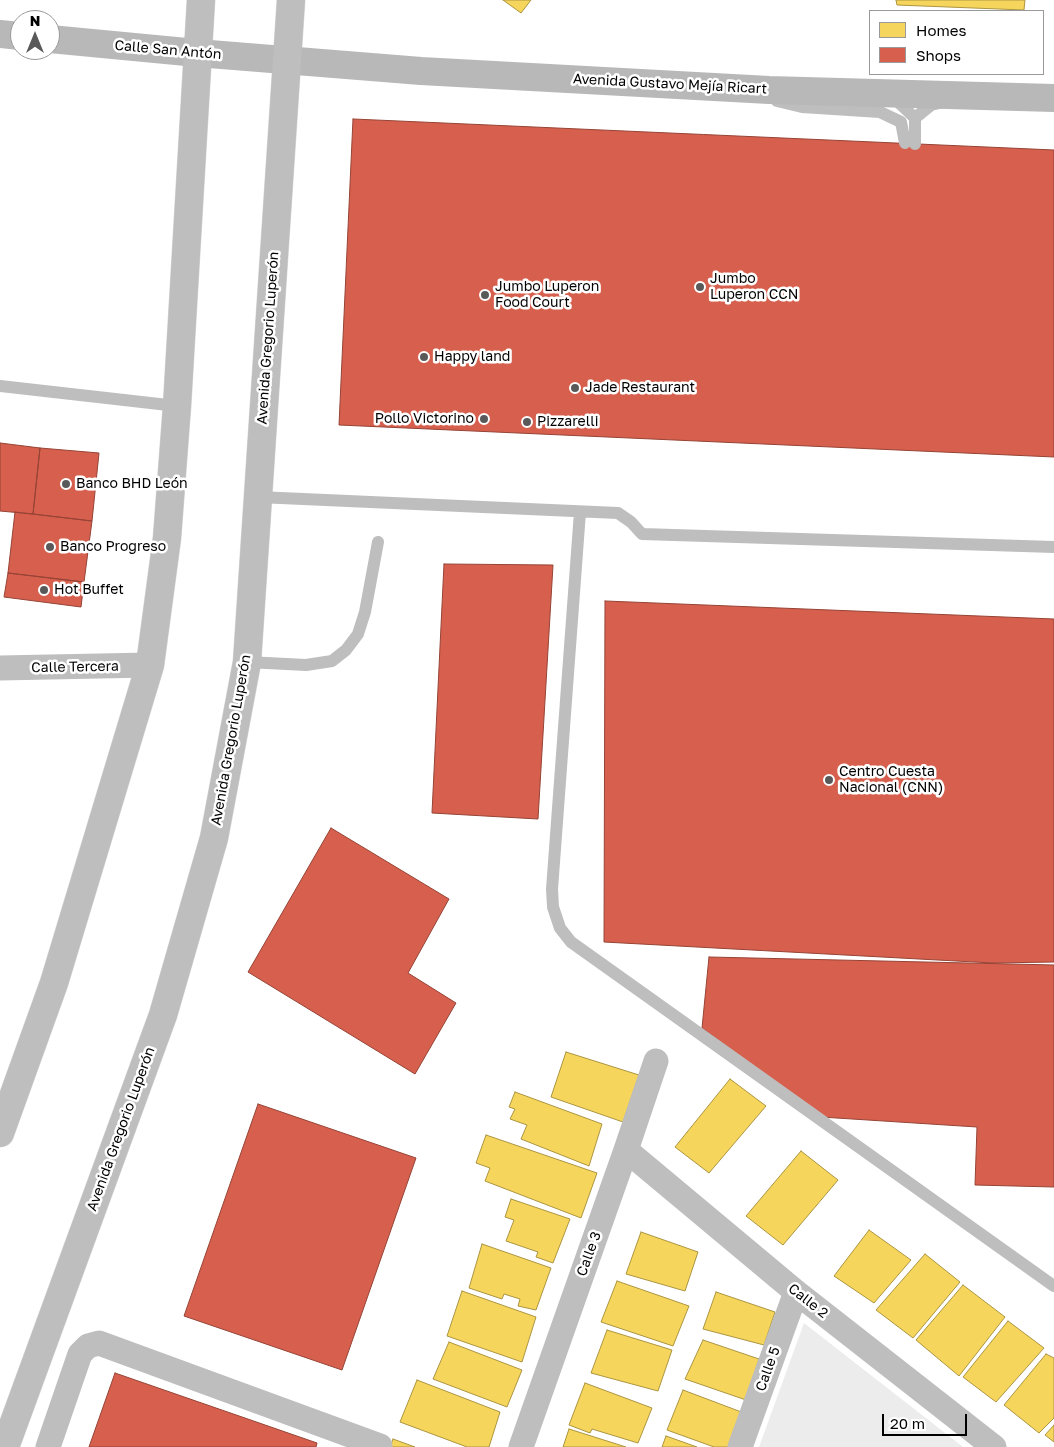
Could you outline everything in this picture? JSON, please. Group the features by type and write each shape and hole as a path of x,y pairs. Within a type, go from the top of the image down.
{"main road":[{"path":"0,1130 54,983 150,665 167,538 177,406 201,0"},
{"name":"Avenida Gregorio Luperón","path":"5,1447 163,1015 214,838 247,662 290,0"}],"street":[{"name":"Calle San Antón","path":"60,40 286,59"},
{"name":"Avenida Gustavo Mejía Ricart","path":"286,59 422,71 769,90 1054,98"},
{"name":"Calle Tercera","path":"0,668 150,665"},
{"name":"Calle 3","path":"521,1447 656,1061"},
{"name":"Calle 2","path":"626,1150 796,1292 994,1447"},
{"name":"Calle 5","path":"740,1447 796,1292"},
{"path":"48,1447 80,1354 88,1346 99,1343 380,1446"}],"lane":[{"path":"769,90 772,99 802,106 880,112 901,122 910,144 915,118 931,105 966,96"},
{"path":"870,93 898,101 915,118"},
{"path":"0,386 177,406"},
{"path":"258,497 618,513 631,522 642,534 1054,547"},
{"path":"580,512 552,889 552,907 560,928 570,942 1054,1286"},
{"path":"247,662 306,665 332,660 346,650 358,634 365,612 378,542"}],"shaded area":[{"path":"804,1323 963,1447 759,1447"}],"building: Homes":[{"path":"503,0 531,0 521,13"},
{"path":"896,0 1025,0 1024,10 897,5"},
{"path":"566,1052 639,1075 623,1122 551,1097"},
{"path":"730,1079 766,1106 709,1173 675,1147"},
{"path":"515,1092 602,1124 589,1166 521,1139 527,1125 510,1119 515,1109 509,1107"},
{"path":"486,1135 597,1173 581,1218 485,1181 490,1168 476,1163"},
{"path":"801,1151 838,1180 783,1245 746,1216"},
{"path":"511,1199 570,1219 553,1263 536,1257 538,1252 506,1241 514,1220 505,1217"},
{"path":"869,1230 911,1260 874,1303 834,1276"},
{"path":"641,1232 698,1252 685,1291 626,1274"},
{"path":"482,1244 551,1268 536,1310 518,1306 520,1299 504,1294 502,1299 469,1288"},
{"path":"925,1254 960,1282 913,1338 876,1310"},
{"path":"617,1281 689,1306 673,1346 601,1322"},
{"path":"963,1285 1005,1317 959,1376 916,1340"},
{"path":"462,1291 536,1317 522,1362 447,1336"},
{"path":"716,1292 775,1312 764,1345 703,1329"},
{"path":"1008,1321 1044,1348 996,1402 963,1377"},
{"path":"607,1330 672,1350 658,1391 591,1373"},
{"path":"703,1340 759,1359 746,1400 685,1379"},
{"path":"449,1342 522,1370 507,1407 433,1379"},
{"path":"1046,1354 1054,1358 1054,1418 1039,1433 1004,1405"},
{"path":"417,1380 500,1412 489,1447 467,1447 400,1422"},
{"path":"585,1383 652,1408 638,1443 592,1429 590,1433 569,1425"},
{"path":"683,1390 744,1413 732,1447 714,1447 667,1430"},
{"path":"1054,1425 1054,1442 1045,1435"},
{"path":"569,1429 626,1447 563,1447"},
{"path":"666,1436 697,1447 662,1447"},
{"path":"393,1439 415,1447 390,1447"}],"building: Shops":[{"name":"Jumbo Luperon CCN","path":"353,119 1054,150 1054,457 339,425"},
{"path":"0,443 40,448 33,514 0,511"},
{"name":"Banco BHD León","path":"40,448 99,453 92,521 33,514"},
{"name":"Banco Progreso","path":"15,512 92,521 84,582 8,573"},
{"path":"444,564 553,565 538,819 432,813"},
{"name":"Hot Buffet","path":"8,573 84,582 81,607 4,597"},
{"name":"Centro Cuesta Nacional (CNN)","path":"605,601 1054,619 1054,962 993,963 604,942"},
{"path":"331,828 449,899 408,973 456,1003 415,1074 248,972"},
{"path":"709,957 1054,965 1054,1187 975,1185 977,1127 821,1117 702,1028"},
{"path":"258,1104 416,1158 342,1370 184,1316"},
{"path":"115,1373 317,1443 316,1447 89,1447"}],"place":[{"name":"Jumbo Luperon CCN","path":"700,287"},
{"name":"Jumbo Luperon Food Court","path":"485,295"},
{"name":"Happy land","path":"424,357"},
{"name":"Jade Restaurant","path":"575,388"},
{"name":"Pollo Victorino","path":"484,419"},
{"name":"Pizzarelli","path":"527,422"},
{"name":"Banco BHD León","path":"66,484"},
{"name":"Banco Progreso","path":"50,547"},
{"name":"Hot Buffet","path":"44,590"},
{"name":"Centro Cuesta Nacional (CNN)","path":"829,780"}]}
